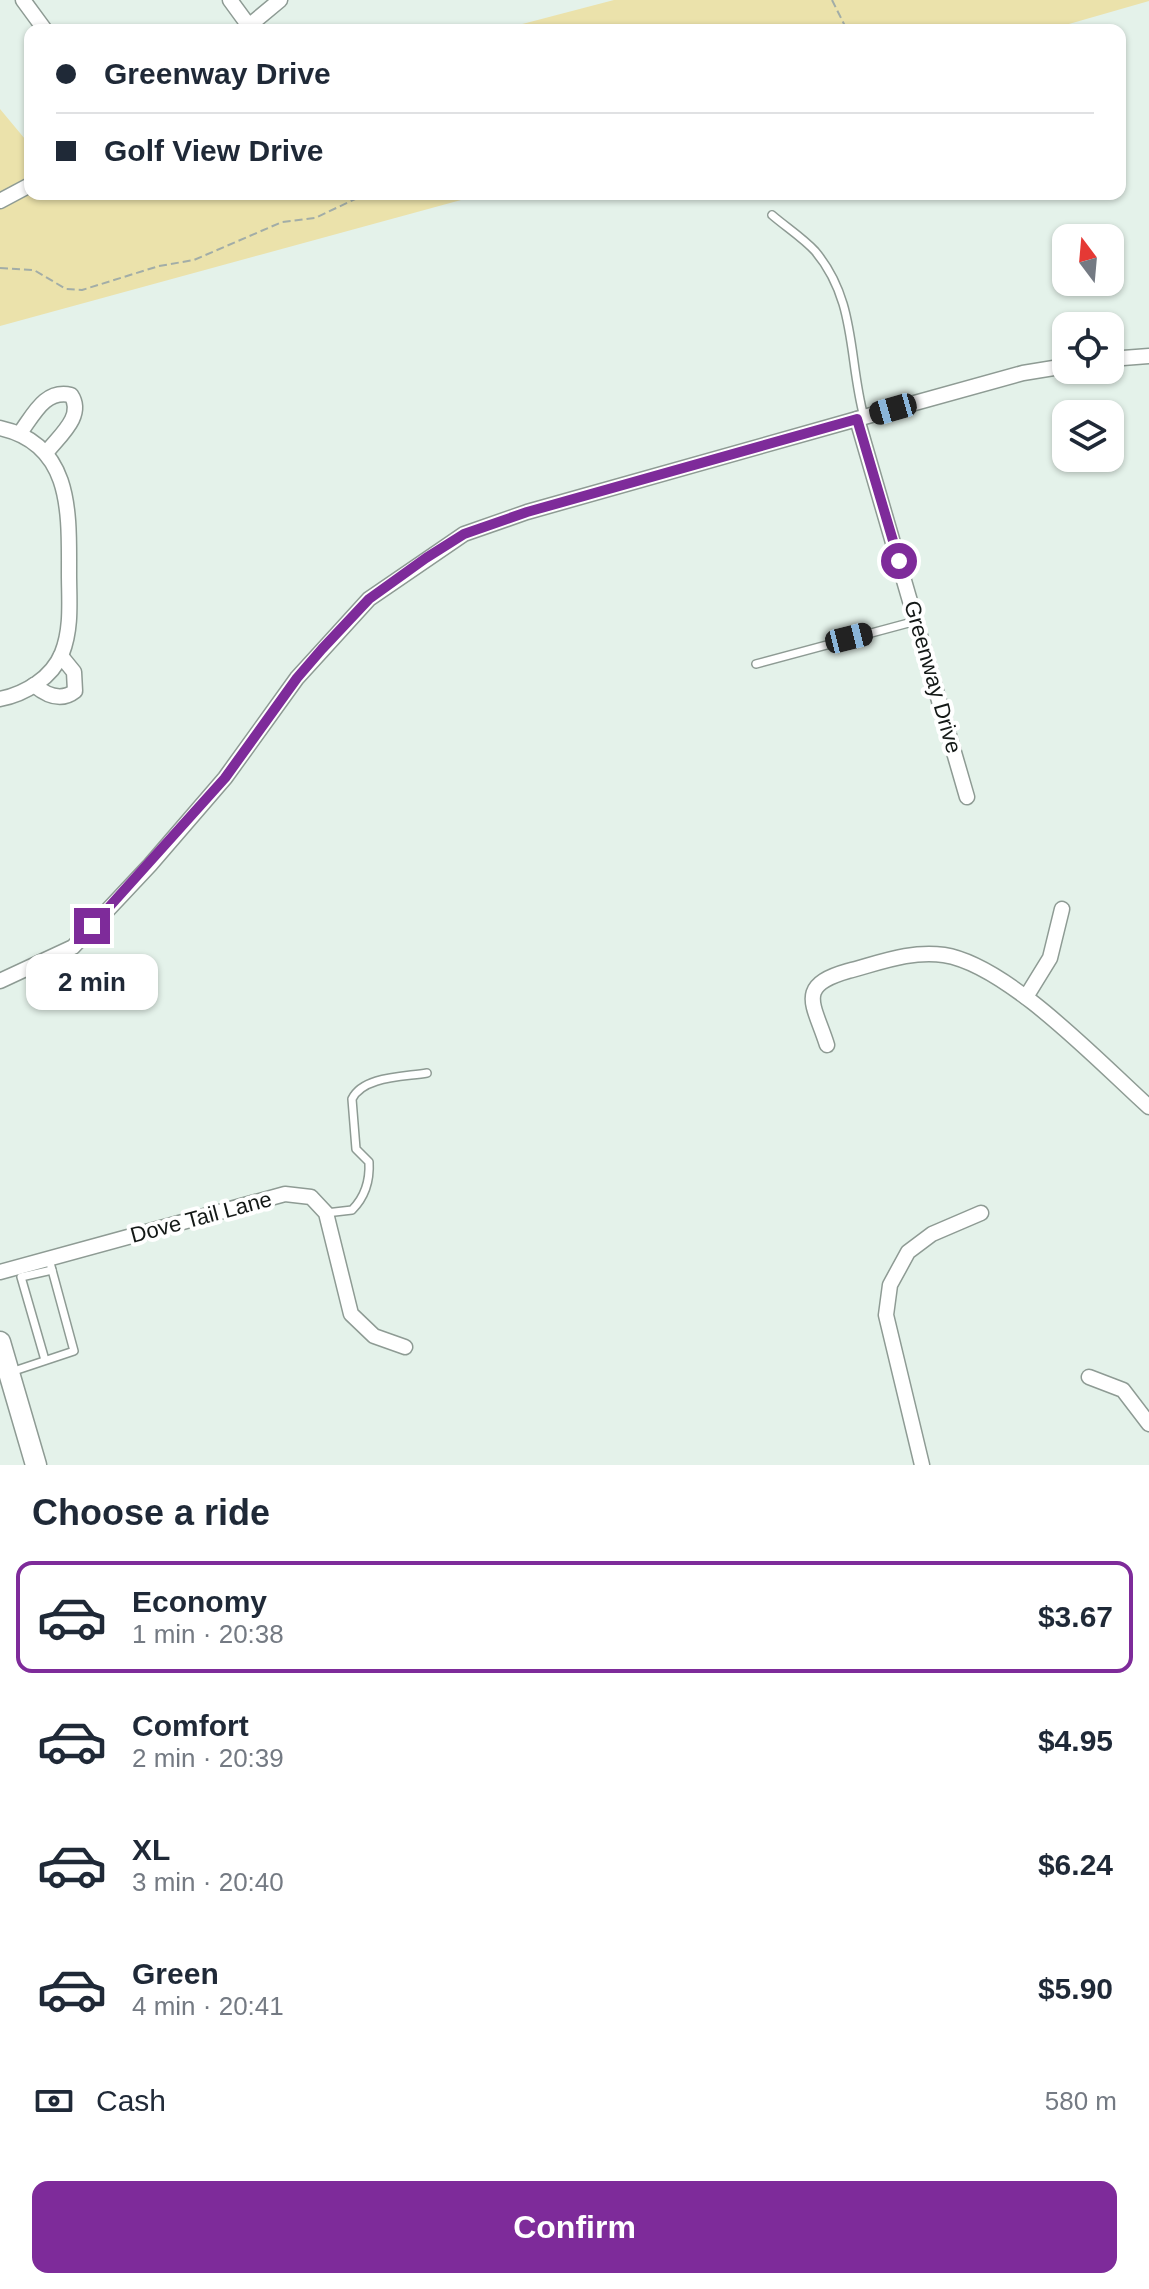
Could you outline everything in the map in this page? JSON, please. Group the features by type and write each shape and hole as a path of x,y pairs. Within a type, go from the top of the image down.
{"street":[{"path":"23,0 41,24"},
{"path":"230,0 244,24"},
{"path":"251,24 280,0"},
{"path":"0,201 24,188"},
{"path":"1124,358 1149,356"},
{"path":"0,981 73,947 150,865 225,778 297,678 369,599 464,534 527,512 860,418 1023,373 1052,368"},
{"path":"20,433 49,396 59,392 71,395 77,404 76,415 46,453"},
{"name":"Greenway Drive","path":"860,418 967,797"},
{"path":"0,428 20,433 46,453 63,483 69,511 69,627 61,656 47,675 27,690 0,699"},
{"path":"34,685 55,697 68,696 75,691 74,672 61,656"},
{"path":"1026,997 1050,958 1062,909"},
{"path":"827,1045 812,998 813,989 826,978 914,954 945,955 981,967 1026,997 1149,1107"},
{"name":"Dove Tail Lane","path":"0,1272 50,1264 285,1194 311,1197 326,1213"},
{"path":"326,1213 351,1314 374,1336 405,1347"},
{"path":"922,1465 886,1315 890,1285 908,1252 932,1234 981,1213"},
{"path":"0,1342 36,1465"},
{"path":"1089,1377 1123,1390 1149,1424"}],"lane":[{"path":"772,215 814,250 837,282 849,326 860,418"},
{"path":"756,664 917,620"},
{"path":"326,1213 352,1210 365,1192 370,1168 369,1162 356,1149 354,1094 366,1084 427,1073"},
{"path":"9,1372 74,1351 50,1264 21,1277 45,1360"}],"path":[{"path":"832,0 844,24"},
{"path":"0,268 34,270 66,289 82,290 159,266 194,260 282,222 315,218 353,200"}],"shaded area":[{"path":"614,0 1149,0 1069,24 522,24"},
{"path":"0,109 24,138 24,200 461,200 0,326"}],"route":[{"path":"92,926 225,778 297,678 369,599 464,534 527,512 857,419 899,561"}]}
